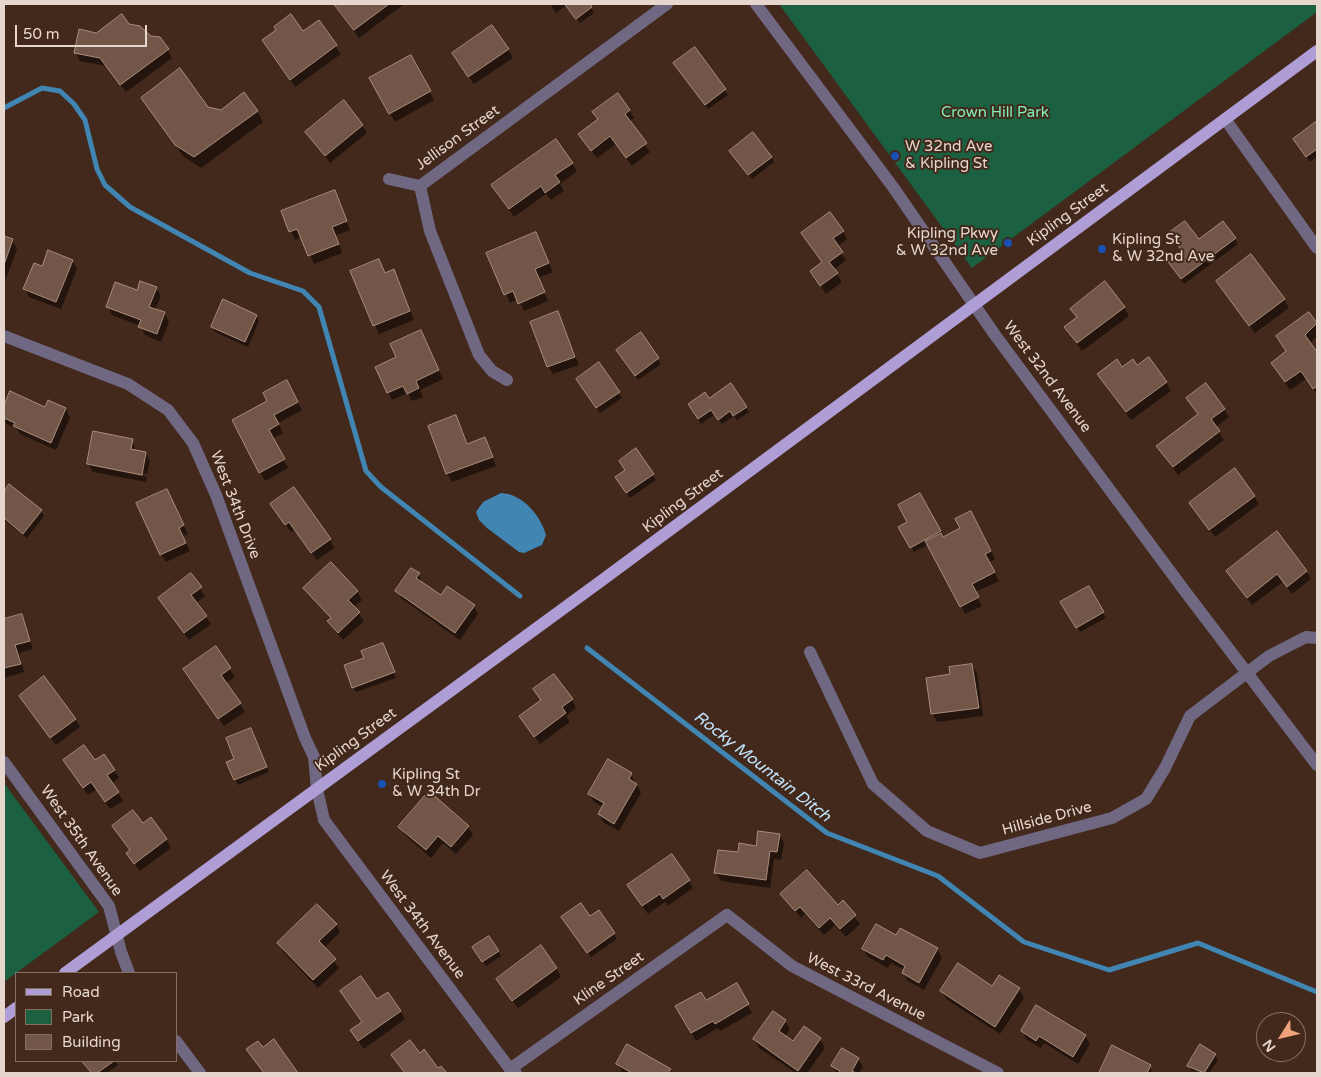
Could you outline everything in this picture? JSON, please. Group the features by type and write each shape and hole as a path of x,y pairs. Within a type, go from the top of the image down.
{"main road":[{"name":"Kipling Street","path":"66,972 1317,51"},
{"path":"4,1017 15,1009"}],"street":[{"name":"Jellison Street","path":"507,380 492,371 479,355 430,231 420,186 667,4"},
{"name":"West 32nd Avenue","path":"756,4 893,187 974,305 1317,765"},
{"path":"1225,119 1317,248"},
{"path":"390,179 420,186"},
{"name":"West 34th Drive","path":"4,336 128,384 168,410 193,443 216,495 305,738 314,757 317,788"},
{"name":"Hillside Drive","path":"810,652 873,784 927,831 980,853 1112,818 1146,799 1165,768 1190,716 1246,671 1284,647 1306,637 1317,638"},
{"name":"West 35th Avenue","path":"4,762 109,906 116,936 129,972"},
{"name":"West 34th Avenue","path":"317,788 324,820 513,1071"},
{"name":"Kline Street","path":"513,1071 727,915"},
{"name":"West 33rd Avenue","path":"727,915 792,966 998,1073"},
{"path":"178,1044 200,1073"}],"green space":[{"name":"Crown Hill Park","path":"779,4 1317,4 1317,12 972,268"},
{"path":"4,783 99,912 15,972 4,982"}],"water":[{"path":"501,493 509,494 523,501 535,513 546,535 542,545 524,553 519,552 479,520 476,512 483,502"}],"building":[{"path":"334,4 389,4 354,30"},
{"path":"565,4 590,4 592,7 576,19"},
{"path":"122,14 129,24 140,26 151,36 160,37 169,49 120,85 100,58 74,53 79,29 96,33"},
{"path":"291,14 303,31 319,20 337,45 290,80 262,40 276,30 274,27"},
{"path":"492,25 509,49 468,77 452,53"},
{"path":"695,47 726,89 705,105 673,63"},
{"path":"411,55 431,91 389,114 369,78"},
{"path":"180,68 208,107 221,110 244,92 258,111 194,157 175,145 141,98"},
{"path":"618,93 630,110 625,114 647,143 626,158 610,136 591,151 578,134 598,119 592,112"},
{"path":"344,100 363,125 325,156 305,132"},
{"path":"1317,121 1317,149 1306,157 1293,139"},
{"path":"753,132 772,157 748,175 729,151"},
{"path":"556,139 573,163 555,175 560,182 545,193 541,186 509,209 491,185"},
{"path":"335,190 347,221 332,227 339,244 308,256 297,229 289,232 281,211"},
{"path":"830,212 844,231 833,238 843,252 829,262 838,273 820,286 810,271 822,262 801,233"},
{"path":"1185,221 1199,239 1223,221 1236,238 1181,279 1168,262 1182,251 1169,233"},
{"path":"536,232 549,263 535,269 545,292 518,304 513,291 504,295 486,253"},
{"path":"4,236 13,239 4,265"},
{"path":"48,250 73,260 56,302 23,289 34,263 42,266"},
{"path":"1251,254 1285,299 1249,326 1216,281"},
{"path":"379,259 385,273 394,269 410,311 373,326 350,271"},
{"path":"140,281 157,287 149,307 165,312 157,334 138,327 141,320 106,307 115,282 137,290"},
{"path":"1105,281 1125,307 1077,343 1064,327 1077,317 1070,309"},
{"path":"223,299 257,315 245,342 211,327"},
{"path":"558,311 575,357 547,367 530,322"},
{"path":"1309,312 1317,323 1305,335 1317,352 1317,386 1313,389 1301,371 1285,382 1271,363 1286,351 1276,336"},
{"path":"421,330 439,370 416,381 419,388 407,394 403,386 387,393 375,367 396,357 390,344"},
{"path":"641,332 659,358 635,376 616,350"},
{"path":"1149,357 1167,382 1126,412 1097,374 1117,359 1122,367 1133,359 1137,365"},
{"path":"599,362 620,392 596,408 576,379"},
{"path":"287,380 298,402 274,415 279,424 269,430 285,459 259,473 232,420 267,401 263,393"},
{"path":"731,383 747,407 733,416 730,411 718,420 711,410 698,419 688,404 705,392 709,398"},
{"path":"1206,383 1225,409 1211,419 1220,431 1173,467 1156,446 1198,414 1186,398"},
{"path":"10,391 45,407 48,400 66,408 51,443 13,426 15,423 4,418 4,406"},
{"path":"456,415 467,444 485,437 493,457 446,474 428,426"},
{"path":"93,431 133,439 131,449 146,452 142,475 87,464"},
{"path":"636,448 654,474 626,493 615,477 625,470 619,461"},
{"path":"1235,468 1255,496 1209,530 1189,503"},
{"path":"9,484 42,510 23,534 4,518 4,492"},
{"path":"294,487 331,539 311,553 289,522 285,525 270,504"},
{"path":"167,489 184,525 179,528 186,543 160,555 136,503"},
{"path":"920,493 941,531 910,548 898,527 907,522 898,505"},
{"path":"971,511 991,551 985,554 995,572 972,584 979,597 960,607 925,541 941,533 943,537 960,528 955,519"},
{"path":"1277,531 1307,571 1287,587 1277,574 1247,598 1226,571"},
{"path":"331,562 358,591 348,600 360,612 338,633 327,621 331,618 303,588"},
{"path":"411,568 420,573 416,578 441,595 447,586 475,605 455,633 395,591"},
{"path":"191,573 202,587 191,595 207,616 184,633 158,598"},
{"path":"1089,586 1104,612 1076,628 1060,602"},
{"path":"22,614 30,641 15,645 21,664 4,668 4,619"},
{"path":"383,643 395,672 352,688 344,665 364,658 361,651"},
{"path":"216,646 231,668 221,675 241,703 218,719 183,669"},
{"path":"972,664 979,708 931,714 926,678 950,674 949,667"},
{"path":"554,674 573,699 562,707 566,713 534,737 519,716 541,700 533,689"},
{"path":"44,676 76,719 50,738 19,696"},
{"path":"251,728 267,767 234,780 226,762 234,759 226,738"},
{"path":"84,745 95,760 104,754 115,770 107,775 119,792 105,802 91,782 83,788 63,760"},
{"path":"608,759 632,773 629,779 637,784 614,824 598,814 604,803 588,794"},
{"path":"429,791 469,826 451,847 438,836 426,850 398,827"},
{"path":"133,810 143,823 151,817 167,839 134,864 126,853 130,850 112,826"},
{"path":"758,831 780,834 777,852 770,851 766,880 714,873 718,850 738,852 739,843 756,846"},
{"path":"672,854 690,880 663,899 660,894 642,906 627,885"},
{"path":"807,870 838,905 843,900 856,915 840,929 830,918 819,928 800,907 795,911 780,894"},
{"path":"581,903 590,916 599,910 615,933 587,953 561,917"},
{"path":"317,904 337,924 319,941 336,959 313,980 277,943"},
{"path":"876,924 896,935 900,928 938,948 919,983 902,973 905,966 886,955 883,960 862,949"},
{"path":"489,936 499,951 482,962 472,947"},
{"path":"541,945 557,968 512,1001 496,979"},
{"path":"958,963 992,986 999,975 1020,988 995,1027 940,991"},
{"path":"361,976 377,999 388,992 401,1011 358,1041 350,1030 362,1022 340,991"},
{"path":"737,983 749,1004 715,1024 713,1021 691,1033 675,1006 701,992 706,1000"},
{"path":"1036,1005 1086,1035 1073,1057 1039,1036 1036,1041 1021,1031"},
{"path":"773,1011 786,1020 779,1031 793,1041 804,1026 821,1038 798,1071 753,1039"},
{"path":"274,1039 298,1073 264,1073 246,1049 258,1041 263,1047"},
{"path":"410,1040 420,1053 424,1049 438,1068 441,1066 447,1073 405,1073 391,1055"},
{"path":"627,1044 671,1069 668,1073 632,1073 616,1064"},
{"path":"1200,1044 1216,1054 1204,1073 1187,1066"},
{"path":"1112,1045 1151,1065 1147,1073 1099,1073"},
{"path":"842,1048 859,1058 852,1071 856,1073 839,1073 840,1071 831,1066"},
{"path":"83,1062 113,1062 97,1073 92,1073"}],"waterway":[{"name":"Rocky Mountain Ditch","path":"4,108 42,88 60,91 74,104 85,120 97,169 105,185 130,207 250,273 303,291 319,307 366,471 381,487 520,596"},
{"name":"Rocky Mountain Ditch","path":"587,648 827,833 938,876 1024,942 1109,970 1198,943 1317,992"}],"place":[{"name":"W 32nd Ave & Kipling St","path":"895,156"},
{"name":"Kipling Pkwy & W 32nd Ave","path":"1008,243"},
{"name":"Kipling St & W 32nd Ave","path":"1102,249"},
{"name":"Kipling St & W 34th Dr","path":"382,784"}]}
